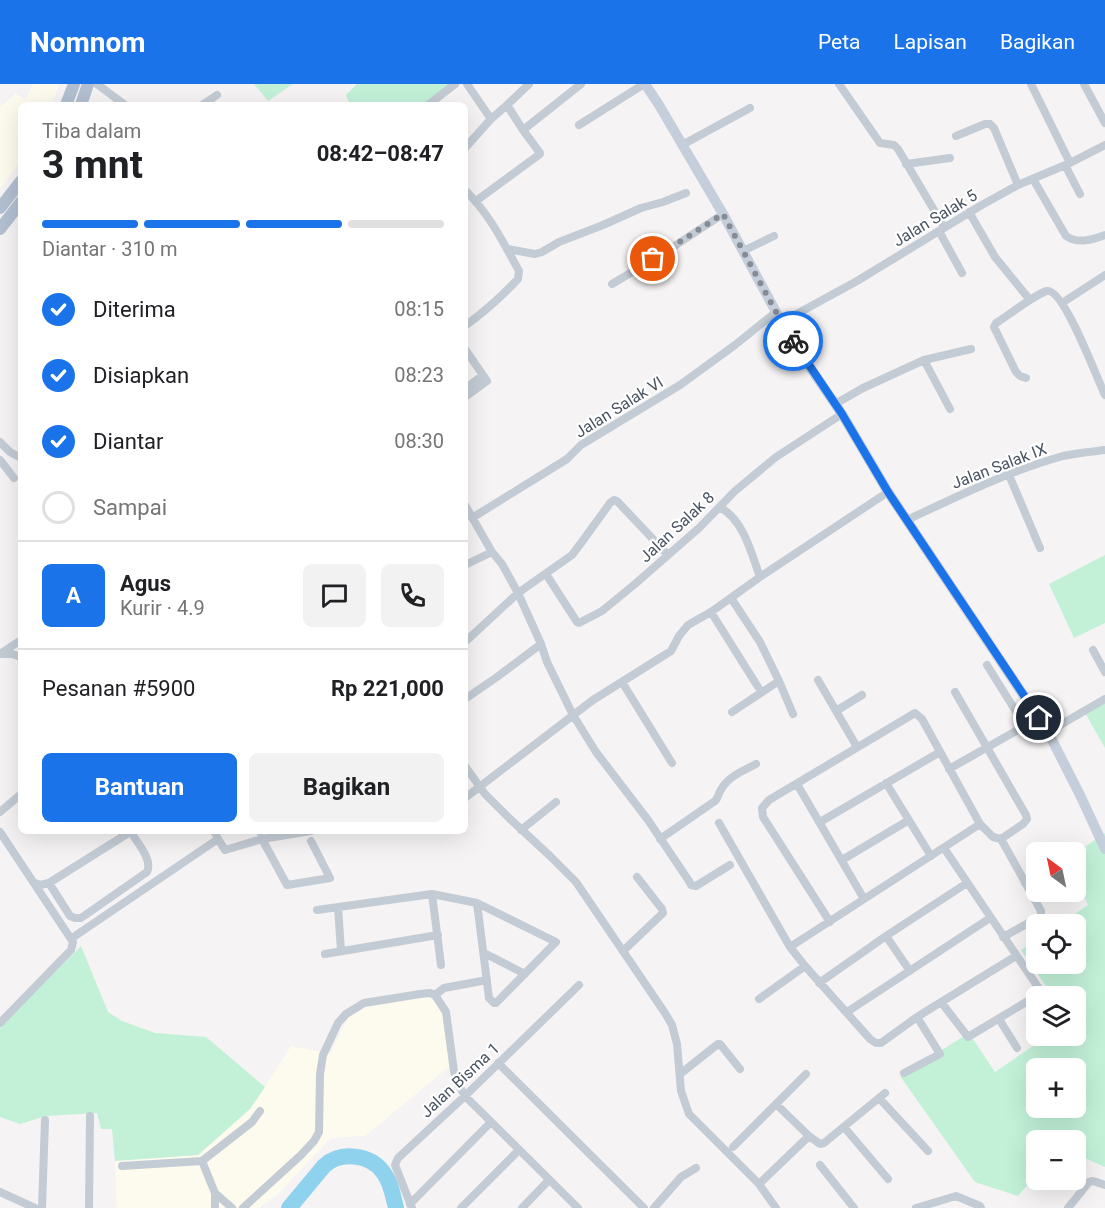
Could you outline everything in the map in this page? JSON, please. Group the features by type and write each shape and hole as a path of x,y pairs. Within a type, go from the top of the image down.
{"main road":[{"path":"67,102 74,84"},
{"path":"82,102 88,84"},
{"path":"0,208 18,186"},
{"path":"0,229 18,206"}],"street":[{"path":"98,84 121,102"},
{"path":"432,102 455,84"},
{"path":"467,84 491,119"},
{"path":"468,145 491,119 529,84"},
{"path":"523,130 581,84"},
{"path":"579,125 644,84 723,214 798,350 842,414 888,492 1048,732 1105,849"},
{"path":"839,84 880,142 894,145 942,229 962,273"},
{"path":"1031,84 1080,194"},
{"path":"1084,84 1105,123"},
{"path":"206,102 217,95"},
{"path":"476,201 540,154 507,105"},
{"path":"682,145 750,108"},
{"path":"956,136 990,124 994,128 1018,185"},
{"name":"Jalan Salak 5","path":"782,322 857,281 969,212 1018,185 1105,145"},
{"path":"906,164 950,158"},
{"path":"1033,179 1069,239 1089,241 1105,235"},
{"path":"468,193 493,224 519,271 518,279 468,324"},
{"path":"507,249 535,254 542,252 559,242 641,208 686,193"},
{"path":"969,212 995,256 1030,300"},
{"path":"612,284 723,214"},
{"path":"743,251 774,236"},
{"path":"1062,303 1105,275"},
{"path":"1026,378 1016,372 994,327 996,323 1030,300 1050,291 1062,303 1081,338 1105,395"},
{"name":"Jalan Salak VI","path":"472,518 567,459 581,445 680,385 776,312"},
{"path":"835,404 863,388 924,360 971,349"},
{"path":"468,353 487,381 468,395"},
{"path":"924,360 950,410"},
{"path":"468,387 483,375"},
{"name":"Jalan Salak 8","path":"546,574 577,622 602,611 699,528 735,491 776,457 842,414"},
{"path":"0,442 18,456"},
{"name":"Jalan Salak IX","path":"907,520 1009,475 1065,456 1105,450"},
{"path":"0,460 14,478"},
{"path":"1009,475 1040,548"},
{"path":"468,796 593,700 671,651 688,625 711,612 888,492"},
{"path":"468,639 518,593 572,555 610,502 614,500 668,555"},
{"path":"720,507 728,511 741,528 760,577"},
{"path":"468,511 518,593 547,662 573,715 596,752 648,820 692,885 696,886 730,865"},
{"path":"468,564 492,552"},
{"path":"731,598 760,642 793,714"},
{"path":"711,612 758,687"},
{"path":"0,654 18,642"},
{"path":"468,697 541,644"},
{"path":"1093,650 1105,672"},
{"path":"0,654 18,656"},
{"path":"987,665 1024,726"},
{"path":"818,680 857,747"},
{"path":"732,712 779,681"},
{"path":"622,682 672,763"},
{"path":"955,692 1026,815 1027,819 1023,824 1001,839"},
{"path":"836,711 862,695"},
{"path":"1048,732 1105,699"},
{"path":"830,922 763,817 762,808 769,800 915,713 922,719 980,824 993,837 1001,839 1041,911 1041,916 1003,937"},
{"path":"949,769 1039,718"},
{"path":"820,822 940,752"},
{"path":"660,839 715,801 726,782 756,764"},
{"path":"468,771 479,788 572,877 590,901 672,1025 677,1044 681,1091 688,1114 759,1184 776,1208"},
{"path":"886,783 931,856"},
{"path":"796,784 864,898"},
{"path":"0,812 18,797"},
{"path":"521,830 556,802"},
{"path":"842,860 909,820"},
{"path":"719,823 790,947 870,1039 879,1044 917,1017 1016,956"},
{"path":"790,947 980,824"},
{"path":"0,832 72,938 73,946 0,1023"},
{"path":"35,883 48,884 125,834"},
{"path":"48,884 70,916 81,918 149,869 148,862 132,834"},
{"path":"216,834 225,850 261,834 287,885 330,878 311,841"},
{"path":"72,938 218,839"},
{"path":"944,848 1034,986"},
{"path":"623,951 663,913 637,877"},
{"path":"819,983 967,883"},
{"path":"317,910 432,894 477,903 556,942 496,1003 489,998 477,903"},
{"path":"432,894 441,965"},
{"path":"338,907 341,951"},
{"path":"847,1012 990,918"},
{"path":"325,954 438,935"},
{"path":"886,936 910,971"},
{"path":"484,954 525,974"},
{"path":"759,999 805,966"},
{"path":"435,995 444,988 487,980"},
{"name":"Jalan Bisma 1","path":"411,1206 395,1165 396,1160 579,985"},
{"path":"243,1208 301,1155 320,1132 320,1074 323,1055 338,1023 346,1014 364,1003 430,993 435,995 446,1012 454,1071 465,1096 578,1208"},
{"path":"941,1002 968,1037 1026,1003"},
{"path":"904,1074 940,1054 917,1017"},
{"path":"999,1019 1017,1048"},
{"path":"680,1074 718,1044 740,1069"},
{"path":"498,1063 644,1208"},
{"path":"733,1147 806,1074"},
{"path":"776,1104 809,1136 821,1144 882,1095 928,1151"},
{"path":"122,1166 202,1161 247,1127 261,1111"},
{"path":"89,1208 90,1116"},
{"path":"42,1208 45,1120"},
{"path":"411,1206 492,1122"},
{"path":"844,1126 888,1179"},
{"path":"759,1184 809,1136"},
{"path":"461,1208 519,1150"},
{"path":"202,1161 216,1193 232,1208"},
{"path":"820,1165 854,1208"},
{"path":"654,1208 681,1177 696,1168"},
{"path":"522,1208 549,1180"},
{"path":"1068,1208 1089,1182 1105,1185"},
{"path":"0,1192 35,1208"},
{"path":"215,1208 216,1193"},
{"path":"916,1208 956,1196 981,1208"}],"shaded area":[{"path":"33,84 59,84 53,102 18,102 18,164 0,189 0,107 16,93 25,100"},
{"path":"422,991 444,1010 450,1066 365,1136 331,1138 277,1195 259,1208 117,1208 115,1161 198,1155 250,1109 291,1046 330,1054 356,1002"}],"green space":[{"path":"254,84 293,84 268,101"},
{"path":"357,84 451,84 428,102 349,102 346,95"},
{"path":"1105,555 1105,623 1074,638 1049,584"},
{"path":"1105,699 1105,748 1084,711"},
{"path":"1105,833 1105,1167 1086,1158 1086,1130 1026,1130 1026,1187 1018,1196 975,1182 900,1076 969,1033 995,1072 1033,1046 1086,1046 1086,986 1046,986 1038,974 1086,974 1086,914 1075,914 1088,905 1086,900 1086,846"},
{"path":"81,946 108,1012 122,1021 155,1033 206,1037 265,1087 250,1109 198,1155 115,1161 112,1129 101,1129 97,1113 46,1116 20,1124 0,1117 0,1028"},
{"path":"1026,947 1026,957 1021,950"}],"waterway":[{"path":"289,1208 324,1166 338,1158 346,1157 371,1161 383,1172 388,1180 396,1208"}],"way so far":[{"path":"653,259 723,214 793,341"}],"route":[{"path":"793,341 842,414 888,492 1039,718"}]}
